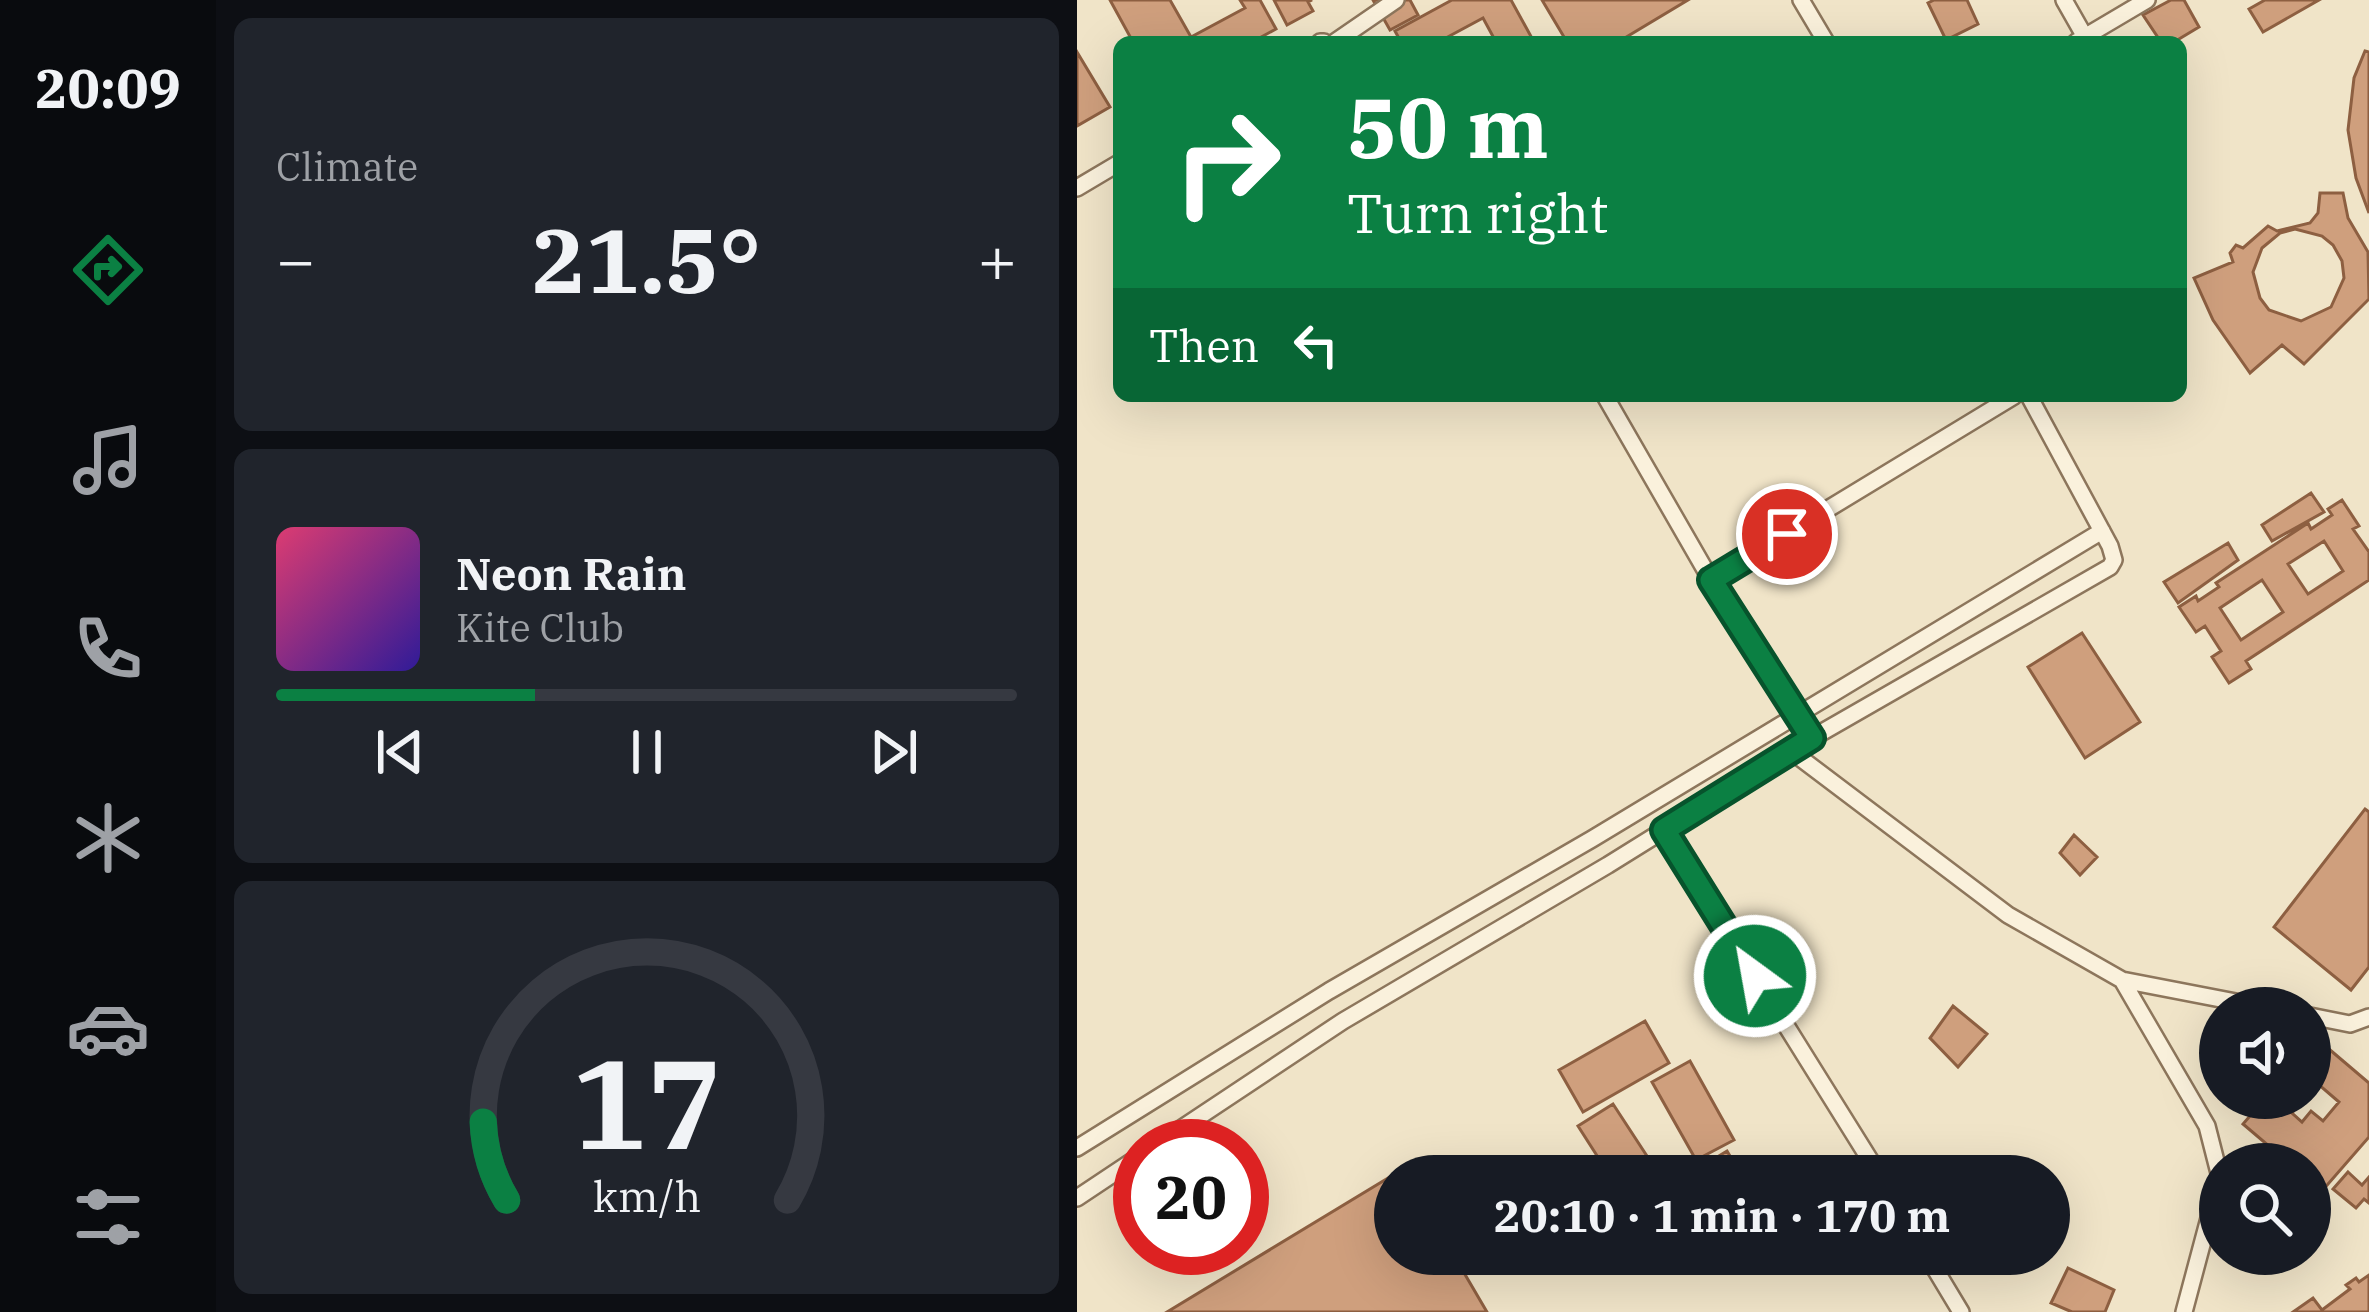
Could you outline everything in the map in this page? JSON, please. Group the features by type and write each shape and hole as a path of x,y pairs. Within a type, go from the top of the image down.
{"lane":[{"path":"1344,36 1396,0"},
{"path":"1801,0 1822,36"},
{"path":"2065,0 2080,36"},
{"path":"2086,36 2147,0"},
{"path":"1077,188 1113,167"},
{"path":"1608,402 1711,580 1812,738"},
{"path":"1711,580 2004,402"},
{"path":"1196,1119 1343,1021 1812,738 2110,567 2114,560 2102,532 2032,402"},
{"path":"1077,1148 1328,991 1592,839 2102,532"},
{"path":"1791,751 2009,915 2122,980 2199,995"},
{"path":"1664,830 1866,1155"},
{"path":"2122,980 2207,1126 2220,1177 2184,1312"},
{"path":"2331,1020 2350,1024 2369,1017"},
{"path":"1077,1198 1113,1174"},
{"path":"1939,1275 1961,1312"}],"building":[{"path":"1110,0 1170,0 1190,36 1130,36"},
{"path":"1240,0 1260,0 1276,29 1263,36 1193,36 1245,8"},
{"path":"1274,0 1312,0 1308,2 1313,11 1287,25"},
{"path":"1373,0 1410,0 1418,15 1390,30"},
{"path":"1452,0 1511,0 1531,36 1493,36 1483,18 1450,36 1398,36 1395,31"},
{"path":"1542,0 1688,0 1628,36 1563,36"},
{"path":"1967,0 1978,24 1944,36 1928,3"},
{"path":"2171,0 2184,0 2199,27 2184,36 2157,36 2143,15"},
{"path":"2265,0 2319,0 2263,32 2249,9"},
{"path":"2365,51 2369,52 2369,213 2356,178 2348,130 2354,78"},
{"path":"1077,52 1110,107 1077,126"},
{"path":"2320,193 2343,193 2348,218 2368,252 2369,299 2304,364 2282,345 2250,373 2213,320 2194,278 2233,262 2230,253 2236,245 2243,248 2268,226 2277,231 2310,223 2318,213","holes":["2295,229 2322,236 2342,261 2344,278 2331,307 2301,321 2269,310 2260,298 2253,272 2262,248 2280,233"]},
{"path":"2311,493 2324,512 2272,541 2262,525"},
{"path":"2342,500 2359,526 2353,529 2369,552 2369,580 2246,661 2251,669 2229,683 2212,657 2221,651 2205,626 2196,632 2179,607 2196,596 2198,601 2219,587 2216,583 2308,523 2311,529 2332,515 2328,509","holes":["2324,541 2343,571 2308,594 2288,564","2262,580 2283,612 2241,640 2220,608"]},
{"path":"2228,543 2238,560 2178,603 2164,582"},
{"path":"2082,633 2140,722 2085,758 2028,667"},
{"path":"2365,809 2369,812 2369,967 2351,990 2274,927"},
{"path":"2074,835 2097,857 2080,875 2060,853"},
{"path":"1953,1006 1987,1034 1958,1067 1930,1038"},
{"path":"1645,1021 1669,1063 1583,1112 1559,1070"},
{"path":"2331,1051 2369,1083 2369,1137 2331,1181 2331,1143 2265,1143 2243,1124 2247,1119 2323,1121 2331,1119 2339,1102 2331,1095"},
{"path":"1690,1061 1734,1140 1706,1155 1693,1155 1652,1082"},
{"path":"1613,1104 1646,1155 1597,1155 1578,1126"},
{"path":"2348,1172 2362,1185 2369,1177 2369,1203 2364,1199 2356,1208 2333,1189"},
{"path":"1374,1187 1374,1275 1465,1275 1487,1312 1167,1312 1228,1275 1269,1275 1269,1250"},
{"path":"2070,1269 2114,1290 2105,1312 2072,1312 2051,1303"},
{"path":"2369,1275 2369,1312 2293,1312 2313,1298 2322,1310 2350,1289 2346,1285"}],"route":[{"path":"1755,976 1664,830 1812,738 1711,580 1787,534"}]}
